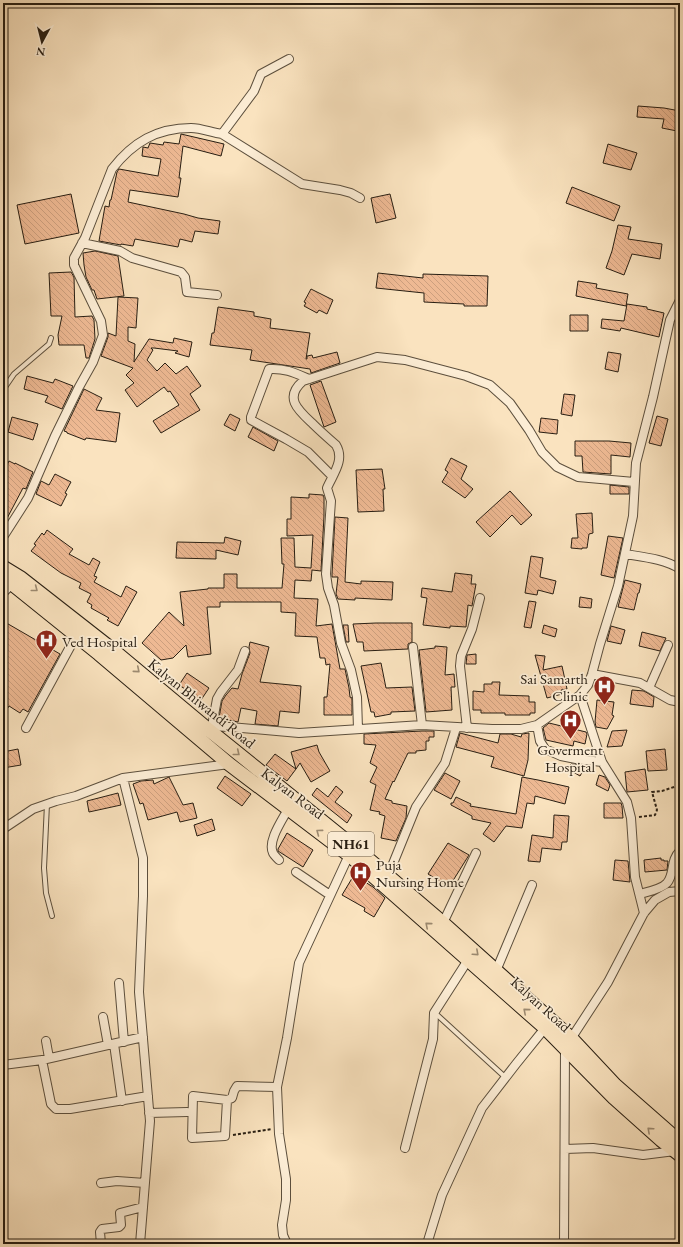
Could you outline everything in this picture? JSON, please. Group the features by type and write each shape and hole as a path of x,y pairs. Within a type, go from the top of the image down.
{"highway":[{"name":"Kalyan Bhiwandi Road","path":"3,567 21,578 208,726 443,923 496,971 568,1043 664,1128 678,1149"},
{"name":"Kalyan Road","path":"6,585 76,636 229,764 349,855 545,1028 568,1043"}],"street":[{"path":"222,134 254,91 261,74 288,59"},
{"path":"3,537 28,498 55,436 79,387 94,362 103,335 101,321 74,266 74,258 93,220 112,169 131,149 144,139 165,130 193,128 222,134 302,184 340,190 351,193 360,198"},
{"path":"82,243 120,251 132,258 181,272 185,277 188,292 217,295"},
{"path":"189,730 208,726 299,733 422,725 456,728 521,728 537,725 580,695 588,685 592,674 618,586 633,516 636,463 654,397 670,320 680,300"},
{"path":"358,729 357,697 351,670 341,643 326,574 331,501 326,488 340,460 339,451 336,446 299,411 294,402 293,394 297,385 303,381 348,365 377,357 405,360 466,376 490,385 510,403 542,452 557,467 578,477 634,482"},
{"path":"309,379 279,368 269,369 251,420 308,452 332,476"},
{"path":"625,554 655,559 680,569"},
{"path":"467,728 460,656 472,629 480,598"},
{"path":"26,728 76,636"},
{"path":"649,688 668,645"},
{"path":"413,647 422,725"},
{"path":"208,726 217,699 238,670 245,651"},
{"path":"592,674 640,682 670,700 680,702"},
{"path":"580,695 602,762 627,802 631,818 635,877 644,913"},
{"path":"537,725 540,741 545,748 561,756 602,762"},
{"path":"388,876 416,807 445,763 456,728"},
{"path":"3,830 32,809 76,796 123,778 229,764"},
{"path":"123,778 143,858 139,992 150,1121 140,1244"},
{"path":"279,860 273,853 271,846 275,832 288,809"},
{"path":"640,894 663,886 667,883 671,877 674,859 680,851"},
{"path":"443,923 476,853"},
{"path":"287,1244 283,1235 282,1225 286,1200 286,1180 279,1134 277,1087 288,1038 299,964 349,855"},
{"path":"296,872 330,895"},
{"path":"496,971 532,885"},
{"path":"564,1244 568,1043 608,982 644,913 655,900 669,892 680,891"},
{"path":"405,1148 433,1039 434,1013 468,960"},
{"path":"119,983 124,1042"},
{"path":"103,1017 111,1044 122,1101"},
{"path":"427,1244 442,1195 482,1108 545,1028"},
{"path":"3,1065 45,1059 142,1037"},
{"path":"46,1041 45,1059 51,1104 56,1109 70,1109 148,1096"},
{"path":"226,1100 225,1136 192,1138 193,1096 226,1100 232,1098 237,1086 277,1087"},
{"path":"150,1113 187,1112"},
{"path":"565,1149 593,1148 643,1155 678,1149"},
{"path":"101,1183 123,1181 145,1183"},
{"path":"101,1244 100,1232 102,1229 119,1227 121,1225 120,1213 143,1207"}],"lane":[{"path":"3,390 14,374 49,344 52,338"},
{"path":"47,804 44,868 46,893 52,916"},
{"path":"434,1013 506,1078"}],"path":[{"path":"631,818 655,815 656,810 652,792 662,791 680,785"},
{"path":"225,1136 264,1130"}],"building":[{"path":"638,106 680,111 680,126 678,126 677,131 662,128 664,119 637,117"},
{"path":"181,134 224,144 221,156 183,146 178,197 130,190 128,202 198,218 220,221 218,234 195,231 192,242 180,239 178,247 135,239 133,246 99,241 105,206 109,207 119,169 158,176 161,159 142,156 143,147 148,148 150,143 163,145 164,142 179,144"},
{"path":"608,144 637,153 631,170 603,163"},
{"path":"572,187 620,206 614,221 566,203"},
{"path":"71,194 79,233 25,244 17,205"},
{"path":"390,194 396,218 376,223 371,198"},
{"path":"618,225 631,227 628,239 662,244 660,259 632,254 624,275 606,268 612,251"},
{"path":"95,251 118,256 124,296 97,299 94,290 92,290 86,277 83,253"},
{"path":"71,272 74,277 75,317 92,316 94,320 95,339 89,358 86,358 84,345 59,345 58,335 62,316 51,316 49,273"},
{"path":"378,273 423,278 423,274 488,276 487,306 464,306 464,304 424,302 424,293 376,288"},
{"path":"578,281 597,284 596,288 628,294 626,306 576,296"},
{"path":"311,289 333,300 327,314 319,310 317,313 304,306 306,303 304,302"},
{"path":"118,297 138,298 136,328 128,327 128,341 135,344 134,362 149,339 173,343 174,338 192,342 189,357 175,353 178,351 151,348 153,350 147,360 157,371 165,363 176,374 187,366 201,386 190,394 200,410 161,433 153,421 179,405 170,391 168,392 164,387 137,407 125,390 134,383 126,375 133,368 101,356 108,333 116,336"},
{"path":"627,304 647,307 647,309 664,313 659,337 621,328 620,331 601,328 602,319 624,321"},
{"path":"218,307 254,312 254,316 271,319 270,328 310,333 306,359 307,356 312,355 313,358 337,352 340,363 311,373 310,369 250,360 252,350 210,345 212,333 214,333"},
{"path":"570,315 588,315 588,331 570,331"},
{"path":"608,352 621,354 618,372 605,369"},
{"path":"27,376 53,383 55,379 73,386 62,409 45,402 48,396 24,389"},
{"path":"321,381 336,422 324,427 310,385"},
{"path":"84,389 102,398 96,410 120,413 116,442 86,438 85,440 64,431"},
{"path":"564,394 575,395 572,416 561,414"},
{"path":"230,414 240,419 235,431 224,425"},
{"path":"657,416 668,419 661,446 649,443"},
{"path":"12,417 38,424 33,440 8,432"},
{"path":"541,418 558,420 557,434 539,432"},
{"path":"253,427 278,441 274,451 248,437"},
{"path":"575,441 609,441 631,443 630,457 611,455 611,474 583,472 582,456 575,456"},
{"path":"451,458 467,466 461,479 473,489 465,498 442,482 448,472 445,470"},
{"path":"9,461 33,472 26,489 23,488 3,526 3,473"},
{"path":"382,469 385,489 383,489 384,511 358,512 356,470"},
{"path":"55,474 71,482 65,493 67,494 61,506 36,494 41,481 49,485"},
{"path":"610,485 629,487 629,494 610,494"},
{"path":"510,491 532,515 521,525 512,515 490,537 476,522"},
{"path":"309,494 323,495 324,497 321,571 312,570 311,581 295,580 294,598 318,599 316,626 332,624 340,669 345,669 350,697 352,698 352,715 324,715 324,697 327,697 330,664 326,665 325,658 320,658 317,637 295,636 296,613 281,612 281,602 220,602 220,607 207,607 211,654 188,657 186,645 173,658 161,660 142,643 169,612 184,626 180,592 208,588 224,588 224,574 237,574 237,588 282,588 284,564 282,564 281,538 294,538 295,567 311,568 313,535 287,536 287,519 291,519 291,497 309,498"},
{"path":"592,513 593,533 589,534 587,548 571,548 572,538 578,538 576,514"},
{"path":"335,517 348,518 345,582 361,584 361,581 393,582 392,600 355,598 355,600 338,599 336,594 338,577 332,577"},
{"path":"47,530 73,549 69,554 89,565 93,558 100,562 94,576 97,577 94,582 121,597 126,586 137,592 118,626 107,620 109,618 91,608 92,605 87,602 91,594 79,588 81,583 61,573 31,551 42,533 44,535"},
{"path":"608,536 623,538 614,578 601,575"},
{"path":"225,537 241,541 238,555 216,550 216,559 176,558 177,542 224,543"},
{"path":"531,556 543,558 540,577 556,581 553,594 538,590 537,595 525,593"},
{"path":"455,573 472,575 471,584 476,584 472,606 468,605 466,627 450,626 450,628 423,625 427,598 421,597 422,588 452,592"},
{"path":"625,580 641,584 634,610 618,607"},
{"path":"580,597 592,599 591,608 579,607"},
{"path":"529,601 536,602 531,628 524,627"},
{"path":"3,621 60,654 28,712 23,709 20,713 9,706 3,716"},
{"path":"412,623 412,642 408,644 408,649 364,651 363,642 357,642 353,624"},
{"path":"343,625 348,625 349,642 346,642"},
{"path":"544,625 557,629 555,637 542,633"},
{"path":"611,626 625,630 621,644 607,641"},
{"path":"642,632 666,638 660,651 639,646"},
{"path":"250,642 269,647 260,682 301,686 299,713 280,711 278,726 255,724 257,711 241,708 238,722 219,718 222,701 232,688 238,689 250,653"},
{"path":"435,646 447,647 445,675 454,674 455,687 451,687 452,710 426,712 419,650 435,648"},
{"path":"476,654 476,664 466,664 467,655"},
{"path":"535,655 545,656 543,670 562,666 567,689 561,690 562,694 547,698"},
{"path":"381,663 386,688 412,687 415,711 391,712 391,714 375,717 374,712 371,712 361,666"},
{"path":"187,673 209,688 201,700 179,685"},
{"path":"492,682 500,682 499,695 529,696 529,702 535,702 535,713 530,713 530,715 505,715 505,713 481,713 481,710 473,710 473,691 484,692 484,684 492,684"},
{"path":"632,690 644,691 654,697 653,707 630,704"},
{"path":"597,700 614,702 612,715 614,716 607,729 596,727"},
{"path":"549,723 586,732 585,744 574,741 573,746 546,740 543,728"},
{"path":"627,730 622,746 607,747 612,731"},
{"path":"434,731 434,737 429,737 429,741 426,741 426,750 416,751 416,753 408,753 385,799 392,801 392,803 407,806 406,818 396,841 381,838 385,816 379,814 380,812 370,810 376,785 370,782 377,767 370,763 376,745 364,744 364,734"},
{"path":"460,733 498,743 500,734 511,734 521,737 522,734 529,733 528,760 524,776 491,767 494,757 456,747"},
{"path":"317,745 319,752 330,771 311,782 300,763 296,769 291,752"},
{"path":"18,749 21,765 3,768 3,752"},
{"path":"665,749 667,770 648,771 646,751"},
{"path":"275,754 296,769 287,781 266,765"},
{"path":"571,764 582,765 585,767 580,776 568,769"},
{"path":"645,769 648,790 627,792 625,772"},
{"path":"445,773 460,781 451,799 434,790"},
{"path":"599,775 605,777 610,785 608,791 596,785"},
{"path":"225,776 251,794 242,806 217,788"},
{"path":"169,777 183,805 193,803 197,818 180,822 177,812 148,820 143,803 140,804 133,784 141,781 153,780 154,784"},
{"path":"522,777 569,787 565,804 535,796 534,804 527,803 522,828 506,826 494,842 483,834 491,823 472,819 472,816 451,805 456,797 471,804 470,806 516,814"},
{"path":"336,786 343,792 335,802 352,815 347,823 312,795 317,788 328,797"},
{"path":"118,793 121,805 89,812 87,801"},
{"path":"604,803 621,803 623,818 604,818"},
{"path":"554,815 569,816 567,842 562,842 561,850 542,848 540,862 528,861 532,835 553,838"},
{"path":"212,819 215,830 197,836 194,825"},
{"path":"287,833 313,850 303,867 278,851"},
{"path":"448,843 469,855 449,887 428,874"},
{"path":"661,858 661,860 668,861 667,870 645,872 644,860"},
{"path":"615,860 628,861 630,882 613,880"},
{"path":"354,875 373,887 385,898 374,917 364,911 365,908 342,895"}],"place":[{"name":"Ved Hospital","path":"47,660"},
{"name":"Sai Samarth Clinic","path":"604,706"},
{"name":"Goverment Hospital","path":"570,740"},
{"name":"Puja Nursing Home","path":"361,892"}]}
